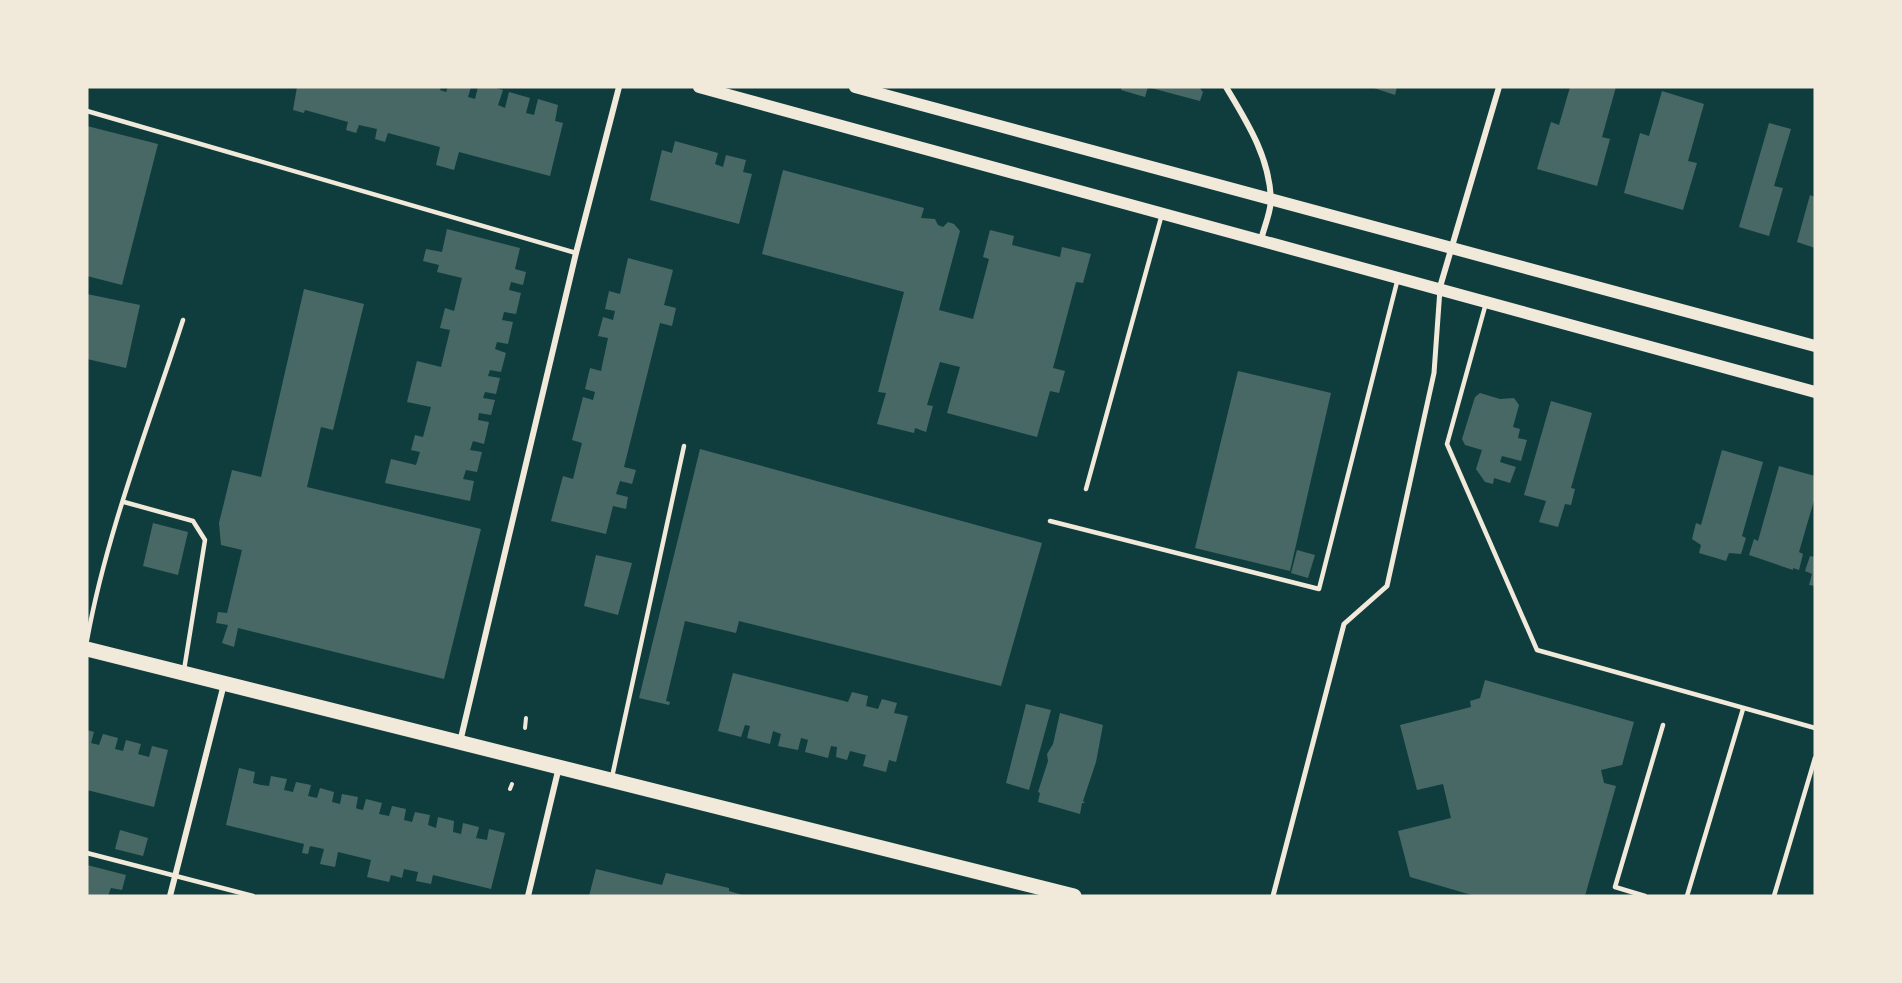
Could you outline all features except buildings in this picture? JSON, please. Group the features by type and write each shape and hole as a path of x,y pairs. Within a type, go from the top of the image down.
{"main road":[{"path":"699,87 738,92 1162,213 1440,287 1815,392"},
{"path":"855,87 1815,346"},
{"path":"87,649 1074,896"}],"street":[{"path":"460,742 576,253 619,87"},
{"path":"1226,87 1256,136 1265,166 1271,201 1261,240"},
{"path":"1273,896 1344,624 1387,586 1434,373 1440,287 1499,87"},
{"path":"170,896 225,683"},
{"path":"528,896 560,767"}],"lane":[{"path":"87,111 576,253"},
{"path":"1086,489 1162,213"},
{"path":"1050,521 1319,589 1399,276"},
{"path":"1486,301 1447,444 1537,650 1815,728"},
{"path":"87,640 93,605 183,320"},
{"path":"612,780 684,446"},
{"path":"124,502 193,521 205,540 184,673"},
{"path":"1687,896 1743,709"},
{"path":"1645,896 1615,887 1663,725"},
{"path":"1774,896 1815,758"},
{"path":"87,853 253,896"}],"path":[{"path":"525,728 526,718"}]}
